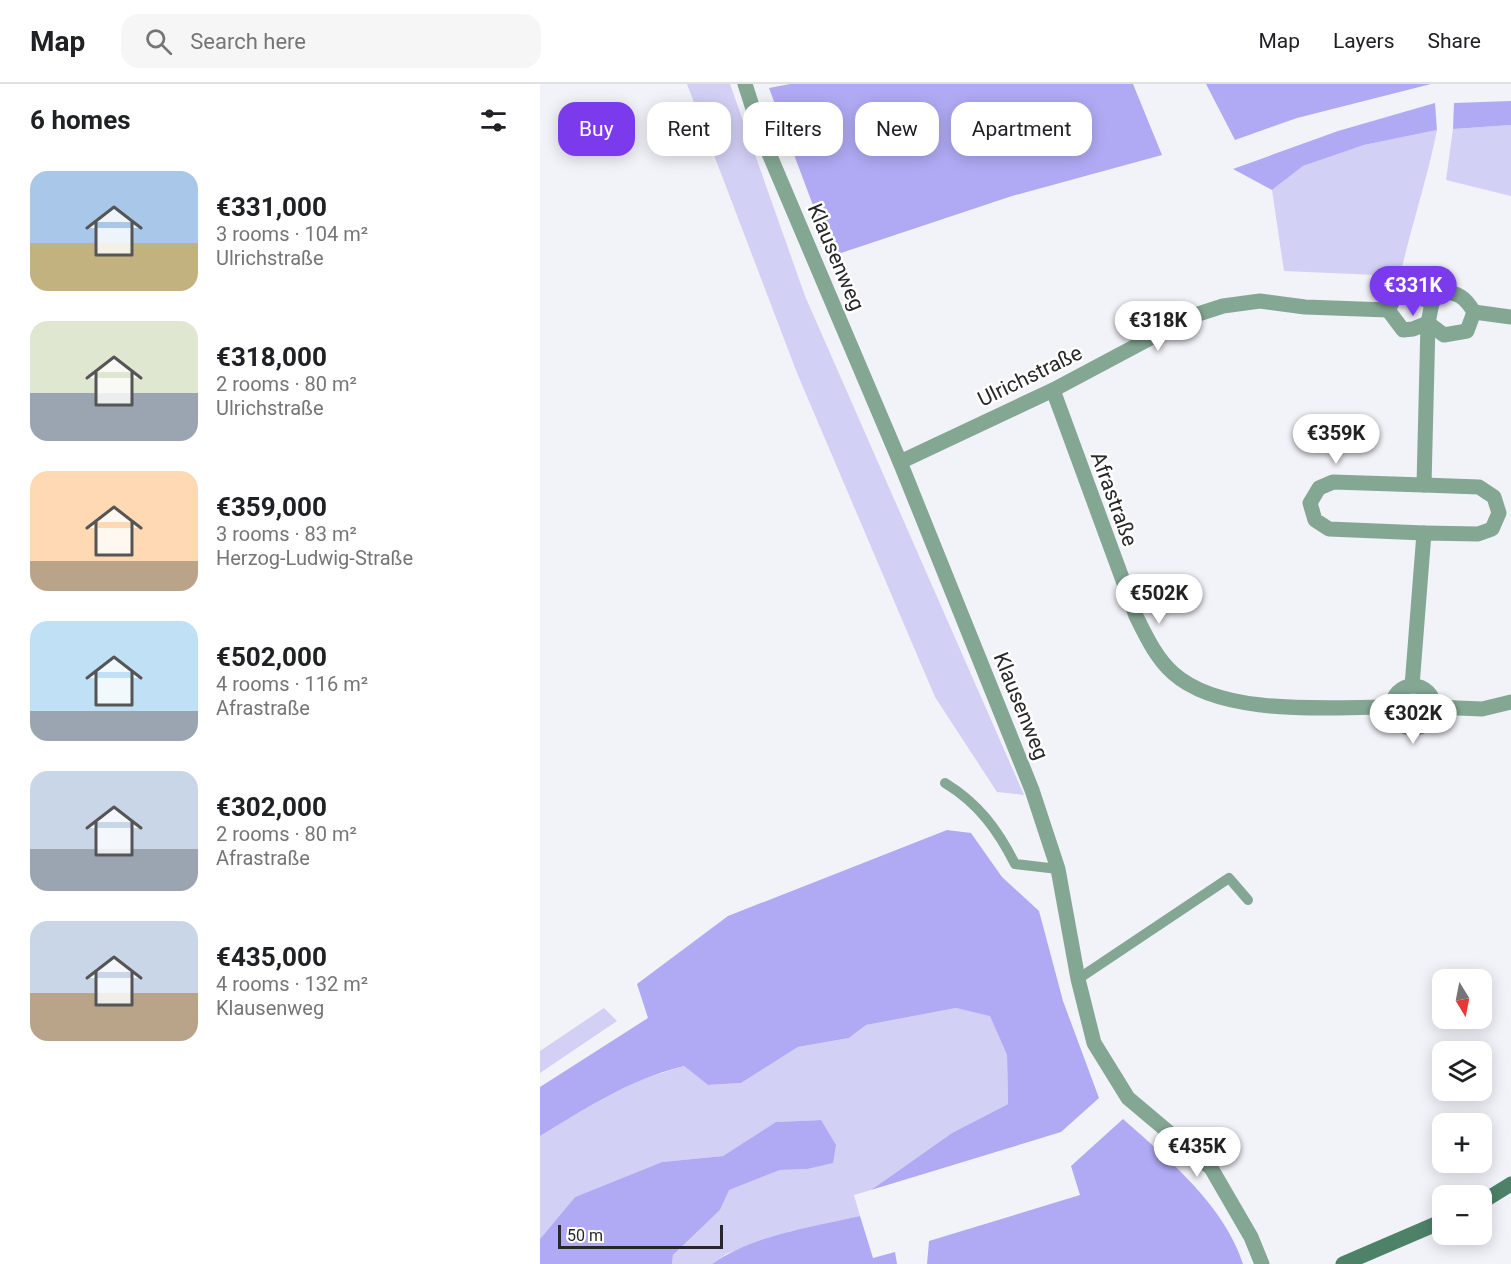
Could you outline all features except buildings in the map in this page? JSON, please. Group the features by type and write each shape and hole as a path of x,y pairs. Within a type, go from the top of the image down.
{"main road":[{"path":"1492,1196 1511,1184"},
{"path":"1343,1264 1432,1226"}],"street":[{"name":"Klausenweg","path":"745,84 762,137 900,462 1002,712 1058,869 1078,980 1094,1044 1128,1098 1210,1168 1251,1237 1262,1264"},
{"path":"1428,323 1403,330 1388,310 1395,297 1410,292 1431,303"},
{"path":"1424,485 1428,323 1431,303 1440,292 1455,292 1467,300 1474,312"},
{"name":"Ulrichstraße","path":"900,462 1053,390 1192,316 1223,306 1260,301 1305,307 1388,310"},
{"path":"1428,323 1444,335 1467,331 1474,312"},
{"path":"1474,312 1511,317"},
{"name":"Afrastraße","path":"1053,390 1136,616 1153,648 1172,672 1197,691 1235,702 1391,707"},
{"path":"1333,482 1479,487 1494,496 1499,513 1492,529 1478,534 1424,533 1329,529 1315,520 1310,503 1319,488 1333,482"},
{"path":"1412,686 1424,533"},
{"path":"1412,686 1423,689 1431,696 1434,707 1431,717 1424,725 1413,728 1402,726 1395,718 1391,707 1394,697 1402,689 1412,686"},
{"path":"1434,707 1482,708 1511,702"}],"lane":[{"path":"945,783 968,797 999,834 1015,864 1058,869"},
{"path":"1078,980 1229,878 1248,900"}],"shaded area":[{"path":"687,84 730,84 743,121 743,156 755,156 805,296 1024,795 997,792 935,697 797,373 714,156 731,156 731,102 694,102"},
{"path":"790,84 1133,84 1162,155 1012,196 832,256 794,156 843,156 843,102 774,102 769,88"},
{"path":"1206,84 1431,84 1297,118 1235,140"},
{"path":"1511,101 1511,125 1453,129 1454,103"},
{"path":"1435,103 1437,130 1364,145 1303,166 1272,190 1233,169 1338,131"},
{"path":"1511,125 1511,196 1446,180 1453,129"},
{"path":"1437,130 1400,276 1284,271 1272,190 1303,166 1364,145"},
{"path":"947,830 971,833 1002,877 1039,911 1063,1001 1099,1098 1061,1132 871,1190 952,1133 1008,1104 1007,1055 990,1016 956,1008 866,1025 849,1038 798,1047 741,1083 708,1085 684,1066 663,1072 609,1095 540,1136 540,1087 648,1018 637,984 728,916"},
{"path":"604,1008 617,1021 540,1073 540,1051"},
{"path":"956,1008 990,1015 1007,1055 1008,1104 952,1133 871,1190 854,1195 860,1216 791,1231 726,1254 712,1264 672,1264 673,1255 720,1210 728,1190 780,1170 807,1169 821,1120 777,1122 723,1156 662,1162 575,1197 540,1239 540,1136 622,1086 684,1066 708,1085 741,1083 798,1047 849,1038 866,1025"},
{"path":"1123,1119 1176,1167 1209,1203 1223,1222 1243,1264 927,1264 929,1241 1080,1195 1071,1166"},
{"path":"821,1120 836,1145 833,1163 807,1169 780,1170 729,1190 720,1210 673,1255 672,1264 540,1264 540,1239 575,1197 662,1162 723,1156 776,1122"},
{"path":"860,1216 873,1258 895,1252 897,1264 712,1264 728,1254 764,1239"}]}
